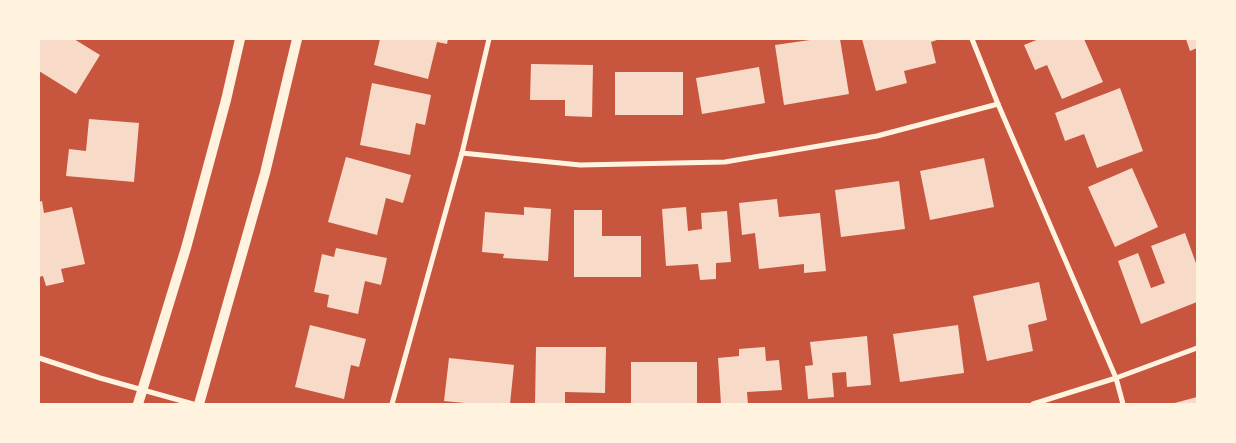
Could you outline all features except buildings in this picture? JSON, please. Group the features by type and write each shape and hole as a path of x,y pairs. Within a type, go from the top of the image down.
{"main road":[{"path":"138,404 182,263 226,100 240,39"},
{"path":"199,404 265,173 297,39"}],"street":[{"path":"392,404 462,152 489,39"},
{"path":"972,39 1116,378 1123,404"},
{"path":"462,152 580,165 725,162 877,136 998,104"},
{"path":"1033,404 1116,378 1197,348"},
{"path":"39,358 193,404"}]}
